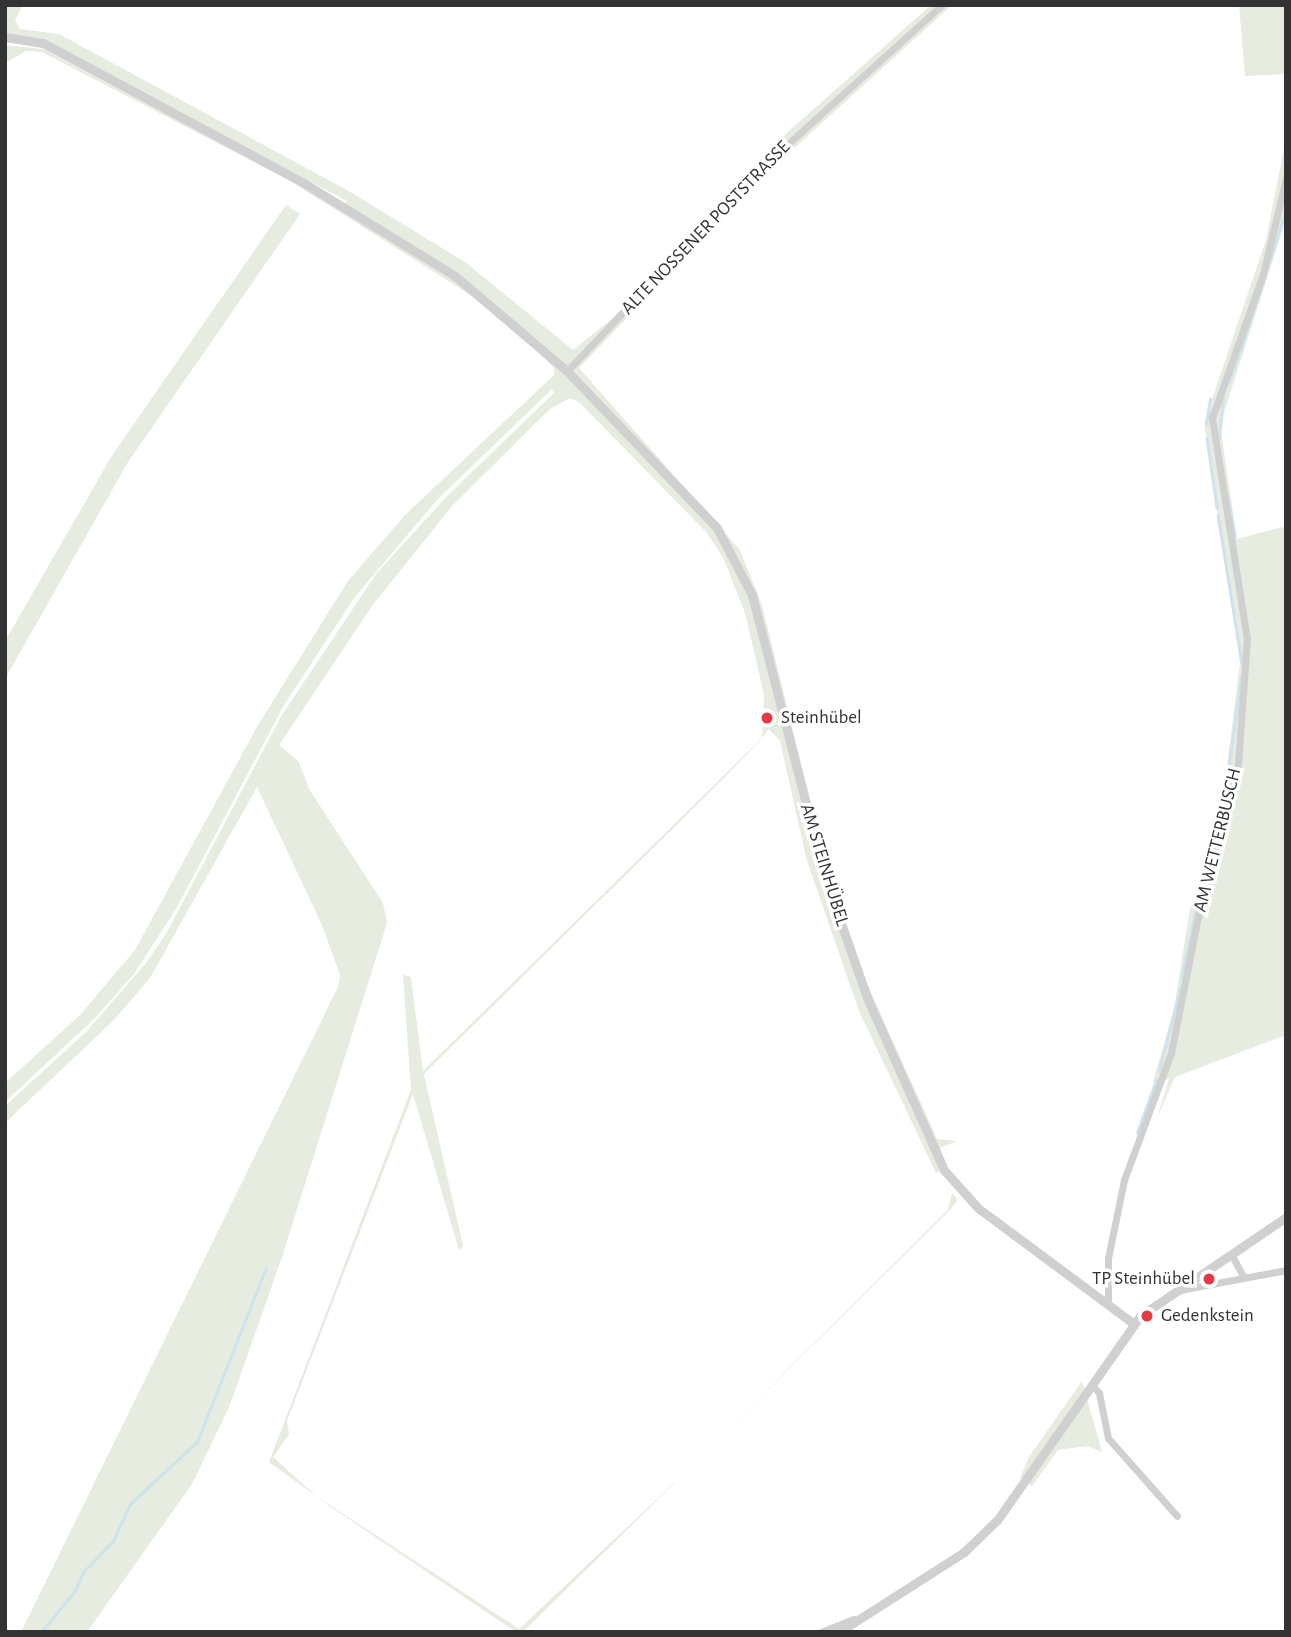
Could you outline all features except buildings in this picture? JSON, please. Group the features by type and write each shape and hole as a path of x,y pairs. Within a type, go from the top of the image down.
{"street":[{"name":"ALTE NOSSENER POSTSTRASSE","path":"567,371 748,180 942,5"},
{"name":"AM STEINHÜBEL","path":"5,37 43,43 319,192 491,302 567,371 717,528 744,573 787,718 825,878 868,1000 944,1170 978,1208 1133,1323"},
{"name":"AM WETTERBUSCH","path":"1108,1302 1108,1258 1124,1180 1171,1053 1200,905 1238,764 1247,639 1212,418 1280,211 1286,178"},
{"path":"821,1632 907,1592 973,1544 1030,1477 1133,1323 1286,1217"},
{"path":"1231,1256 1244,1278"},
{"path":"1180,1290 1286,1270"},
{"path":"1092,1385 1099,1392 1108,1438 1177,1516"},
{"path":"839,1632 853,1619"}],"shaded area":[{"path":"5,5 23,5 15,20 20,29 59,34 347,190 465,262 573,350 613,318 789,131 931,5 952,5 759,180 579,368 740,550 762,605 825,860 865,979 937,1139 957,1141 940,1148 947,1168 936,1173 859,1011 807,861 780,741 769,729 759,742 723,779 424,1074 463,1246 459,1250 413,1094 287,1421 289,1434 273,1457 316,1496 519,1629 689,1469 523,1632 516,1632 331,1507 269,1462 411,1090 403,975 411,977 423,1071 762,738 764,695 745,613 723,557 706,532 580,403 570,398 550,409 453,505 372,606 279,745 299,762 309,789 383,903 387,923 282,1257 230,1405 192,1484 87,1632 21,1632 338,987 340,975 322,925 257,787 150,978 114,1020 5,1123 5,1106 87,1031 146,963 166,934 282,715 376,574 448,495 554,393 552,389 437,500 354,598 284,705 176,909 134,974 95,1018 5,1102 5,1083 80,1015 135,950 258,725 348,581 405,515 554,375 554,368 477,299 290,181 42,52 26,51 5,63 5,45 43,49 342,208 347,201 39,38 5,34"},
{"path":"1239,5 1286,5 1286,74 1245,76"},
{"path":"1286,138 1286,219 1220,425 1237,539 1286,526 1286,1035 1175,1077 1157,1118 1169,1079 1153,1082 1174,1009 1190,908 1223,798 1240,662 1204,423 1266,240"},
{"path":"286,205 300,214 128,462 5,679 5,641 113,454"},
{"path":"952,1193 958,1200 949,1211 696,1461 948,1210"},
{"path":"1082,1381 1102,1452 1087,1446 1058,1450 1032,1486 1020,1478 1029,1457"}],"waterway":[{"path":"1285,152 1286,146"},
{"path":"1240,352 1284,216"},
{"path":"1229,380 1238,357"},
{"path":"1219,438 1223,397"},
{"path":"1206,424 1210,399"},
{"path":"1207,438 1217,507"},
{"path":"1227,493 1235,535"},
{"path":"1218,515 1242,663"},
{"path":"1206,862 1225,794 1241,677"},
{"path":"1181,981 1204,870"},
{"path":"1159,1071 1180,988"},
{"path":"1137,1133 1156,1080"},
{"path":"41,1632 75,1591 83,1572 113,1541 130,1504 197,1442 266,1268"}],"place":[{"name":"Steinhübel","path":"767,718"},
{"name":"TP Steinhübel","path":"1209,1279"},
{"name":"Gedenkstein","path":"1147,1316"}]}
